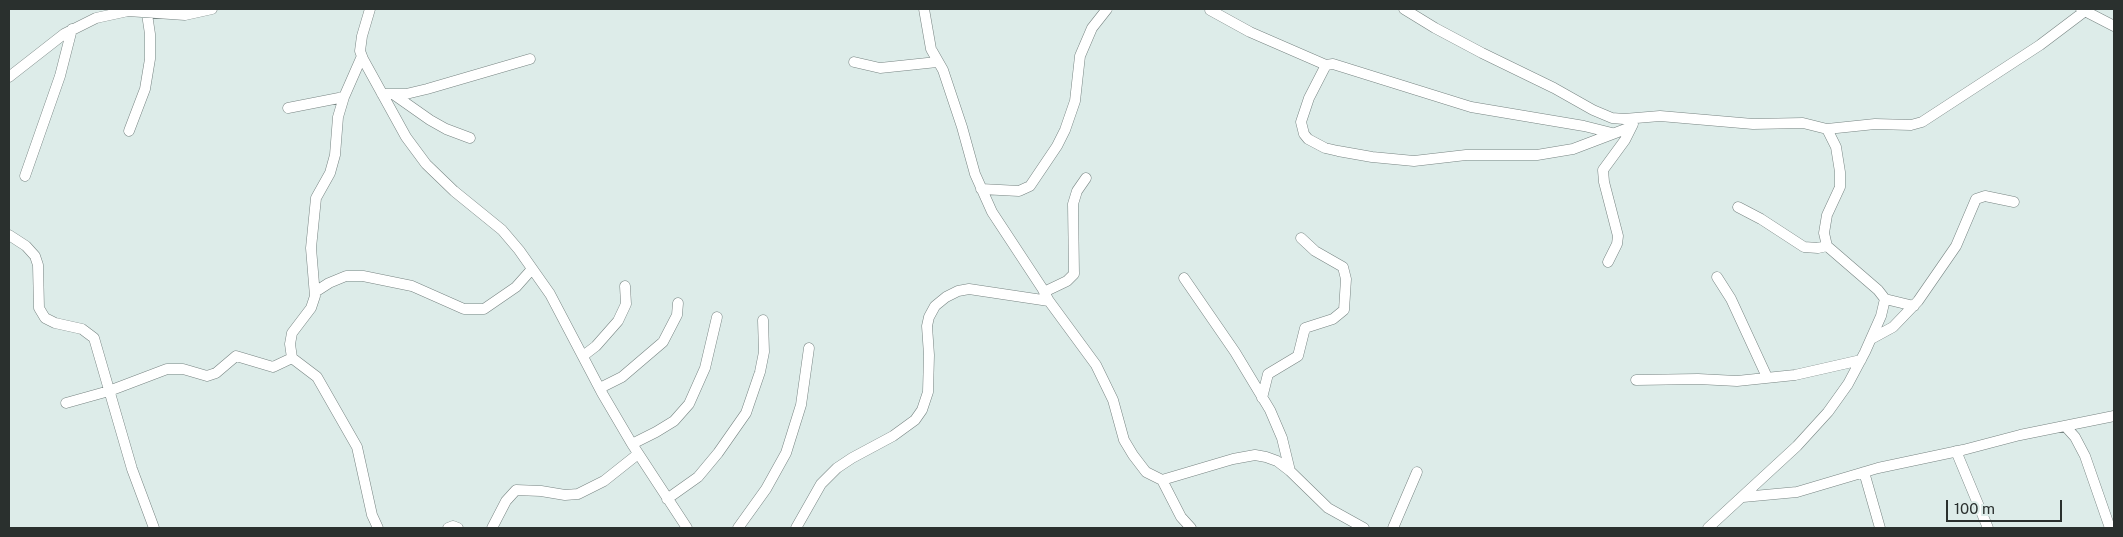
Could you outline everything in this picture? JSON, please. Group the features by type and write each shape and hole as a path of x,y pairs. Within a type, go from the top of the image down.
{"street":[{"path":"9,77 72,29 96,18 128,11 147,14 185,15 212,9"},
{"path":"370,9 360,44 362,56 388,94 406,137 426,164 454,191 502,230 532,269 550,294 638,454 688,528"},
{"path":"924,9 931,49 943,70 981,188 992,212 1046,296 1096,366 1113,400 1124,440 1133,455 1146,472 1162,480 1181,517 1191,528"},
{"path":"981,188 1019,191 1030,186 1057,146 1065,130 1075,101 1080,56 1092,28 1107,9"},
{"path":"1404,9 1435,28 1593,110 1612,118 1633,122"},
{"path":"1210,10 1250,32 1326,65 1330,63 1338,65 1464,106 1584,126 1612,134"},
{"path":"1326,65 1306,105 1301,122 1304,134 1308,139 1325,148 1372,157 1414,161 1466,155 1537,155 1573,149 1612,134 1633,122 1660,116 1753,124 1803,123 1827,129 1875,124 1911,126 1922,122 2040,45 2083,10 2114,26"},
{"path":"130,131 145,89 150,59 150,34 147,14"},
{"path":"25,176 60,76 72,29"},
{"path":"362,56 344,97 338,118 335,155 330,173 316,198 311,248 315,292 311,308 291,335 290,351 292,358 316,377 357,447 372,515 378,528"},
{"path":"388,94 406,94 427,89 530,59"},
{"path":"854,62 880,68 938,62"},
{"path":"388,94 454,133 470,138"},
{"path":"288,108 344,97"},
{"path":"1608,262 1617,244 1618,236 1604,182 1603,170 1633,122"},
{"path":"1827,129 1836,147 1840,172 1840,187 1826,224 1824,239 1827,246 1872,284 1885,299 1914,306"},
{"path":"796,528 821,484 837,468 893,436 915,420 922,410 928,392 929,317 935,306 946,297 958,291 969,289 1046,296 1074,274 1073,204 1086,178"},
{"path":"1871,338 1893,327 1914,306 1956,246 1976,198 1985,196 2014,202"},
{"path":"1738,207 1762,219 1804,247 1818,248 1827,246"},
{"path":"9,235 26,246 35,256 38,266 39,308 46,318 54,323 82,329 94,338 132,469 154,528"},
{"path":"1262,398 1268,374 1298,356 1305,328 1333,319 1344,310 1346,279 1343,267 1316,251 1301,238"},
{"path":"315,292 329,283 346,276 363,276 412,286 464,309 484,309 516,287 532,269"},
{"path":"1717,277 1730,299 1767,377"},
{"path":"1184,278 1234,352 1262,398 1282,438 1290,471"},
{"path":"583,356 596,346 618,321 626,304 625,286"},
{"path":"1708,528 1721,524 1743,497 1815,427 1848,384 1881,316 1885,299"},
{"path":"600,388 622,377 663,342 677,315 678,303"},
{"path":"632,444 674,420 689,404 705,368 717,317"},
{"path":"667,499 698,477 718,453 746,413 760,372 764,352 763,320"},
{"path":"738,528 766,489 786,453 801,405 809,348"},
{"path":"66,403 110,392 166,369 183,369 206,376 216,373 236,356 273,367 292,358"},
{"path":"1636,380 1698,379 1737,381 1795,375 1861,360"},
{"path":"1743,497 1796,492 1864,472 1956,452 2020,435 2114,416"},
{"path":"2066,426 2075,437 2085,456 2110,528"},
{"path":"1956,452 1988,528"},
{"path":"492,528 506,501 516,490 541,491 565,495 578,494 604,481 638,454"},
{"path":"1162,480 1255,455 1277,461 1328,508 1364,528"},
{"path":"1393,528 1417,472"},
{"path":"1864,472 1880,528"},
{"path":"448,528 453,526 458,528"}]}
